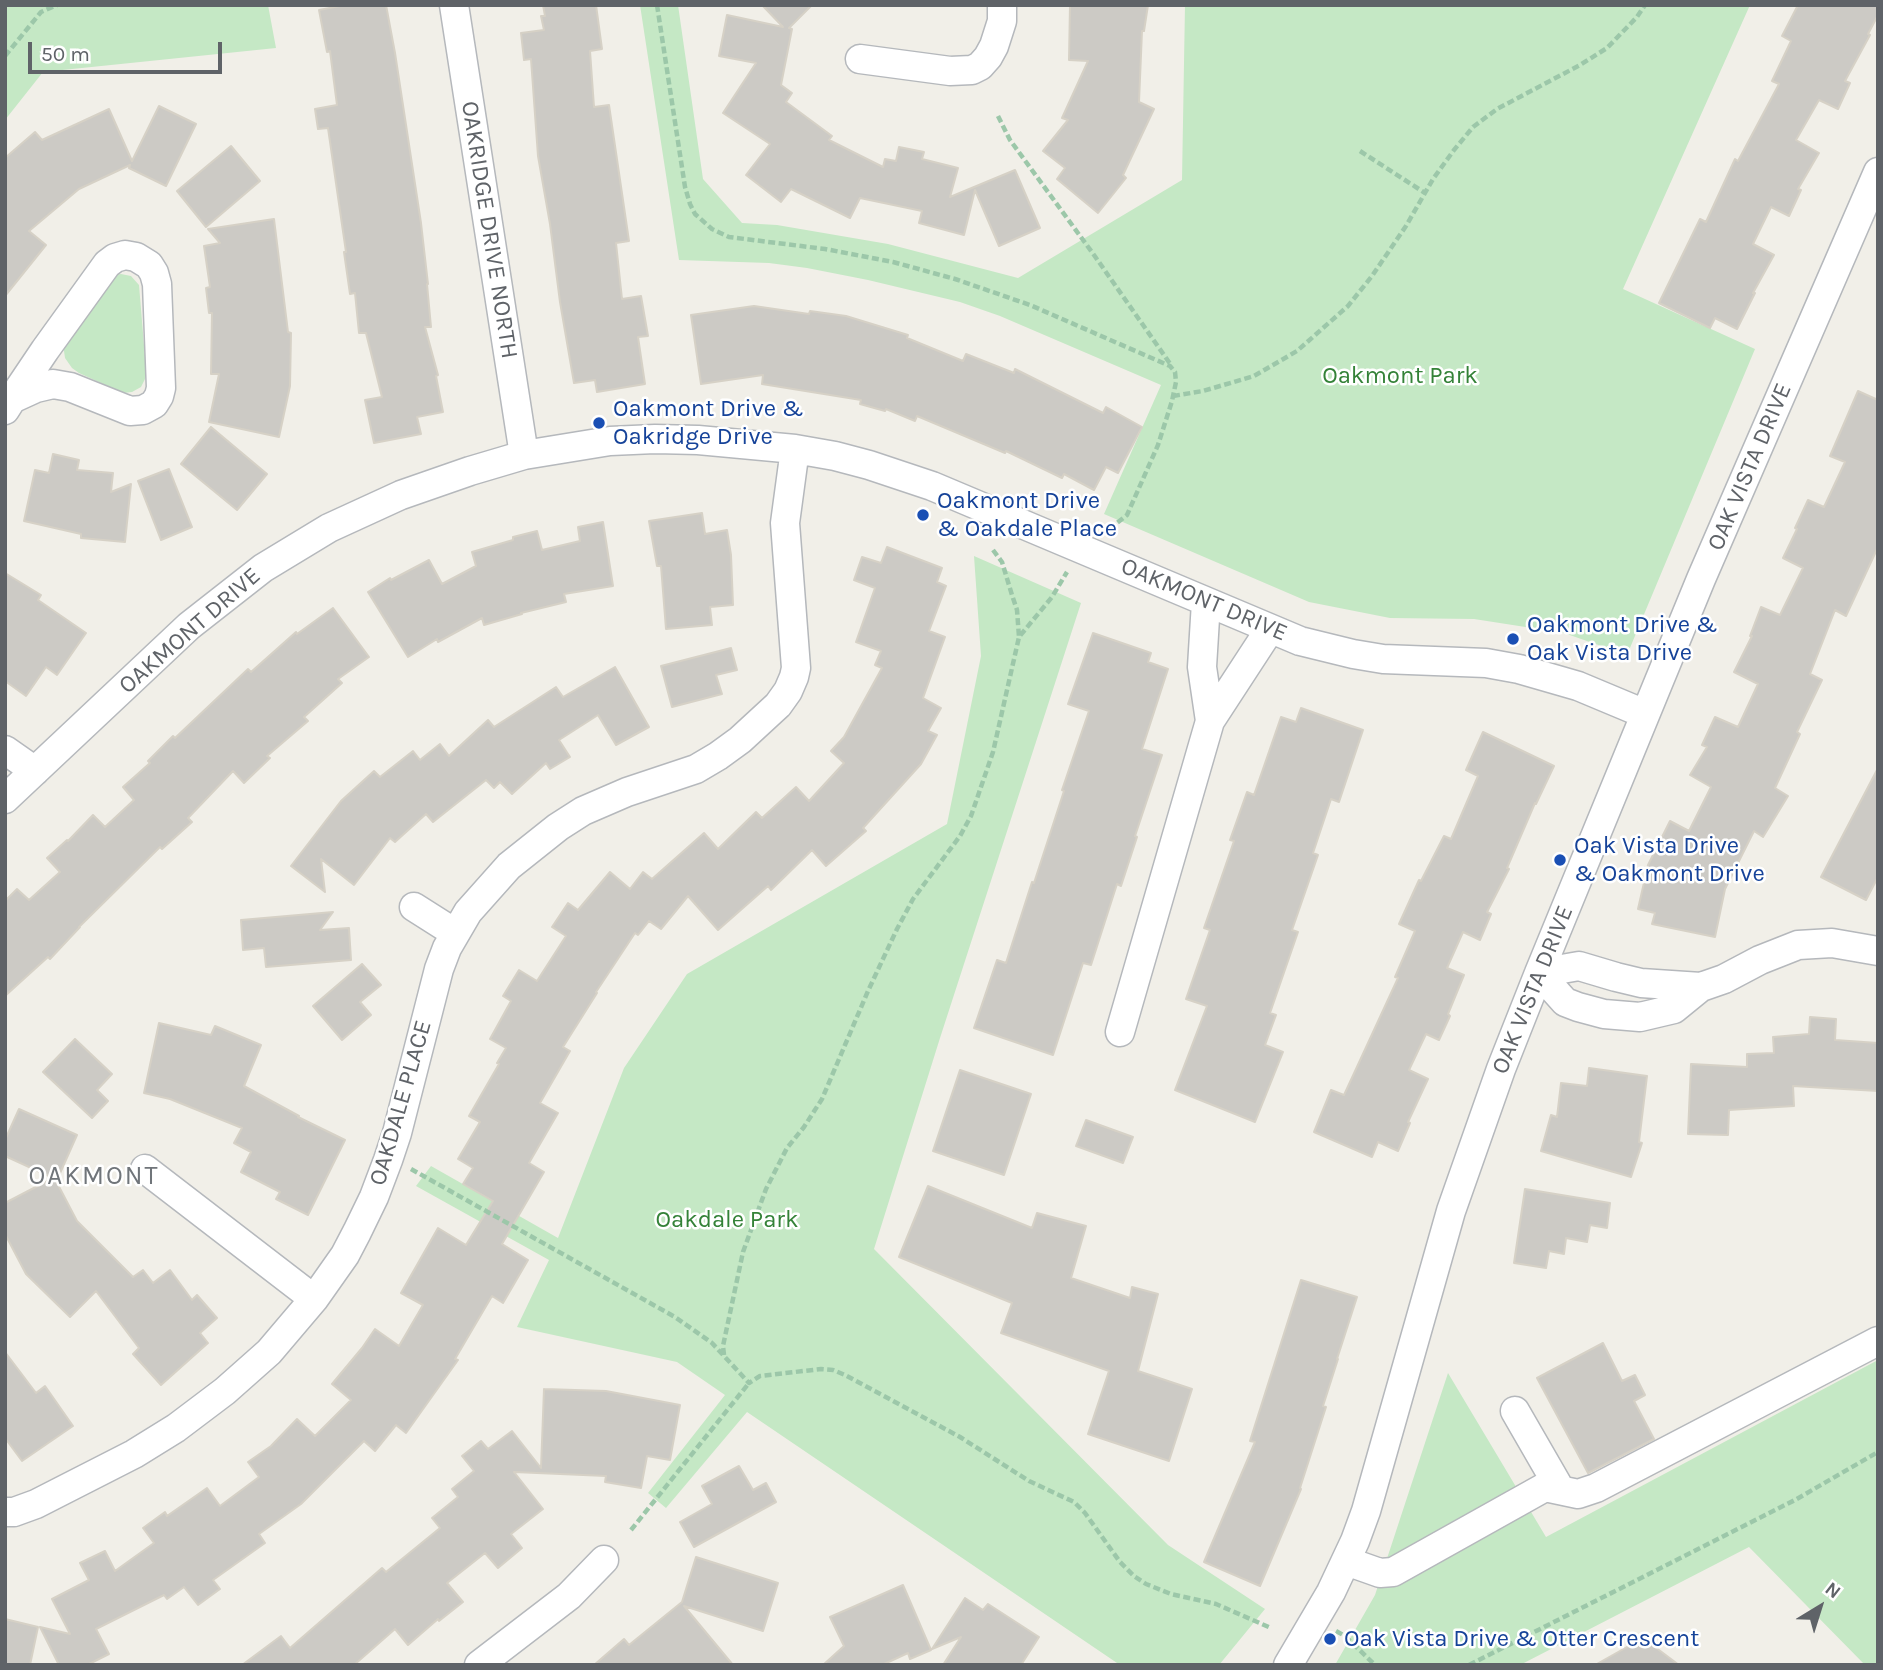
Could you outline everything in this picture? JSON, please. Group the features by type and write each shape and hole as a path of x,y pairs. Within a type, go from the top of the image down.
{"street":[{"name":"OAKRIDGE DRIVE NORTH","path":"454,5 524,455"},
{"path":"860,59 950,71 972,70 988,57 994,46 1002,21 1002,5"},
{"name":"OAK VISTA DRIVE","path":"1288,1665 1331,1592 1366,1511 1451,1211 1501,1069 1645,714 1878,172"},
{"path":"125,255 136,257 149,265 157,284 161,388 154,404 143,411 130,411 69,387 53,384 36,387 9,405 107,264 125,255"},
{"name":"OAKMONT DRIVE","path":"5,799 189,626 263,568 329,528 435,482 524,455 610,441 698,440 795,449 835,456 932,486 1300,641 1383,659 1486,663 1519,668 1578,686 1645,714"},
{"name":"OAKDALE PLACE","path":"5,1512 14,1512 36,1504 134,1454 176,1428 225,1391 269,1352 314,1299 345,1255 374,1197 397,1133 439,969 455,933 468,912 509,866 583,811 604,800 696,769 718,756 778,705 794,677 796,668 785,523 795,449"},
{"path":"1206,602 1202,667 1210,721"},
{"path":"1120,1032 1210,721 1270,629"},
{"path":"5,750 34,771"},
{"path":"414,907 455,933"},
{"path":"1539,973 1565,1002 1622,1017 1640,1017 1674,1009 1701,987 1798,945 1832,943 1878,951"},
{"path":"1539,973 1579,966 1641,983 1701,987"},
{"path":"145,1169 314,1299"},
{"path":"1346,1561 1380,1573 1393,1572 1545,1487 1578,1494 1596,1488 1878,1341"},
{"path":"1515,1411 1560,1489"},
{"path":"479,1665 569,1596 604,1560"}],"path":[{"path":"36,5 40,12"},
{"path":"5,57 40,12 57,5"},
{"path":"657,5 685,187 695,214 712,229 729,237 825,249 893,262 965,282 1030,305 1163,361 1175,372"},
{"path":"1173,396 1203,391 1254,376 1297,351 1348,306 1372,276 1454,150 1473,127 1497,109 1607,48 1645,5"},
{"path":"998,116 1010,140 1167,357 1175,372 1173,396 1158,445 1127,514 1104,534"},
{"path":"1360,151 1425,193"},
{"path":"724,1355 723,1346 743,1252 766,1189 787,1148 822,1099 897,929 914,899 971,816 993,752 1019,637 1013,595 1002,562 993,550"},
{"path":"1019,637 1052,597 1068,569"},
{"path":"404,1166 675,1317 724,1355 749,1383"},
{"path":"631,1530 749,1383 760,1376 833,1370 960,1437 1029,1481 1074,1502 1120,1562 1146,1584 1171,1594 1216,1604 1271,1628"},
{"path":"1469,1665 1795,1500 1878,1452"},
{"path":"1334,1630 1345,1636 1375,1665"}],"green space":[{"path":"5,5 268,5 276,48 43,72 5,120"},
{"name":"Oakmont Park","path":"640,5 678,5 703,179 742,223 777,225 888,244 1018,278 1182,180 1185,5 1750,5 1623,289 1755,349 1627,655 1564,633 1474,619 1390,618 1309,602 1104,514 1161,385 1000,316 960,302 807,268 769,263 679,260"},
{"path":"113,275 131,276 139,285 146,369 141,387 123,393 72,368 65,358 63,344"},
{"name":"Oakdale Park","path":"974,556 1081,603 874,1249 1168,1545 1265,1609 1219,1665 1120,1665 747,1412 666,1508 648,1493 725,1395 677,1362 517,1327 549,1260 416,1186 431,1166 558,1238 624,1068 687,974 947,824 981,656"},
{"path":"1878,1360 1878,1665 1865,1665 1749,1547 1520,1665 1335,1665 1375,1595 1448,1373 1546,1537"}],"building":[{"path":"345,5 386,5 421,223 431,327 425,327 438,375 436,376 443,412 417,417 421,434 374,443 365,400 382,397 366,333 359,333 355,293 350,294 328,128 318,129 315,109 337,105 330,51 327,52 319,10"},
{"path":"543,5 596,5 602,49 590,51 594,107 609,105 629,241 616,243 622,299 641,296 648,336 638,337 645,384 597,392 595,380 574,383 538,156 531,59 524,60 521,33 544,30 541,16 545,16"},
{"path":"762,5 812,5 789,28 792,29 781,85 792,93 786,102 832,136 829,140 883,167 885,159 896,161 899,147 924,152 922,159 958,168 950,197 1015,170 1040,228 999,246 975,190 964,235 919,223 922,211 860,198 850,218 791,189 781,202 746,175 770,144 723,113 756,63 719,56 727,15 783,27"},
{"path":"1070,5 1148,5 1142,31 1139,102 1154,109 1123,175 1126,178 1098,213 1057,179 1065,168 1043,151 1068,120 1062,118 1088,61 1069,60"},
{"path":"1798,5 1878,5 1878,15 1845,81 1850,83 1838,109 1819,100 1796,140 1819,153 1798,189 1801,190 1789,216 1771,207 1753,244 1774,255 1737,329 1715,318 1710,328 1659,303 1700,219 1706,222 1735,159 1738,161 1779,84 1772,81 1791,41 1782,36"},
{"path":"159,106 196,124 166,186 129,168 130,165 79,189 29,231 46,245 5,296 5,158 35,132 42,140 109,109 132,161"},
{"path":"231,146 260,181 206,227 177,191"},
{"path":"274,219 288,332 291,333 290,386 279,437 209,422 219,374 211,374 212,313 209,313 206,288 210,287 204,246 220,243 208,229"},
{"path":"754,306 846,316 908,335 907,338 963,361 966,354 1014,373 1015,369 1103,413 1106,407 1142,427 1118,473 1106,467 1094,490 1064,474 1062,478 1006,451 1005,453 917,416 915,421 886,409 885,411 860,404 861,400 762,384 763,375 701,384 691,315"},
{"path":"1858,391 1878,400 1878,547 1846,616 1835,610 1810,674 1822,680 1797,732 1800,734 1775,788 1788,796 1763,837 1754,831 1725,889 1715,937 1652,924 1655,913 1638,909 1648,865 1670,821 1689,831 1711,787 1690,775 1707,747 1702,745 1715,717 1738,727 1758,684 1734,672 1752,636 1761,607 1780,615 1803,568 1783,558 1808,500 1824,507 1845,462 1830,456"},
{"path":"211,427 267,474 237,510 181,464"},
{"path":"53,454 79,460 77,470 113,473 111,492 131,484 125,542 81,538 81,534 24,521 35,470 49,473"},
{"path":"169,469 192,527 161,540 138,481"},
{"path":"702,513 705,534 727,530 733,605 710,607 712,625 666,629 661,566 657,566 649,521"},
{"path":"603,522 613,586 564,594 566,602 484,625 482,618 438,642 437,639 408,657 368,592 390,578 391,580 429,560 442,584 476,566 472,552 537,531 542,550 580,541 578,527"},
{"path":"887,547 942,568 937,582 946,586 929,631 945,637 923,698 941,708 928,731 937,735 921,764 863,828 866,831 826,866 812,850 771,890 768,886 718,930 688,896 661,929 649,921 638,935 635,933 563,1047 570,1051 540,1103 558,1113 529,1163 544,1172 502,1244 528,1260 503,1303 492,1296 455,1359 458,1360 406,1433 396,1425 375,1451 364,1441 301,1504 259,1534 265,1543 213,1580 220,1589 198,1605 184,1587 167,1599 164,1595 96,1629 109,1654 87,1665 59,1665 40,1627 70,1634 52,1599 89,1580 80,1563 105,1551 115,1571 154,1543 143,1528 165,1512 167,1516 207,1488 220,1506 259,1477 248,1462 271,1446 297,1419 315,1436 351,1400 332,1384 375,1329 399,1346 423,1305 401,1293 438,1228 466,1245 493,1201 463,1184 473,1168 458,1159 480,1122 469,1116 506,1048 490,1039 511,1001 503,996 519,970 537,981 566,936 552,927 568,903 578,910 610,872 630,889 643,872 652,879 704,833 718,849 756,812 762,818 796,787 809,801 844,763 831,751 844,737 882,668 875,665 881,651 856,642 875,588 854,580 862,557 881,563"},
{"path":"5,573 41,595 38,600 86,633 57,675 46,667 26,696 5,681"},
{"path":"333,608 369,657 338,679 342,683 304,717 308,721 267,756 270,758 244,783 233,771 188,818 192,822 162,849 160,847 50,959 48,957 5,996 5,901 17,889 29,900 60,872 47,858 93,815 105,827 134,800 123,787 150,763 148,761 173,736 175,738 248,669 251,672 296,632 297,634"},
{"path":"1093,633 1151,653 1148,662 1168,669 1142,749 1162,755 1121,886 1117,884 1091,965 1083,963 1053,1055 974,1028 997,960 1006,963 1089,711 1068,704"},
{"path":"731,648 737,670 716,675 722,694 672,707 661,666"},
{"path":"615,667 649,727 616,745 598,715 559,740 570,757 550,769 546,763 512,794 500,782 494,788 486,780 433,822 426,814 395,842 390,838 354,885 321,859 325,892 291,866 341,801 374,771 380,777 413,751 420,760 440,744 449,756 488,720 494,727 556,687 563,697"},
{"path":"1301,708 1363,730 1339,802 1331,799 1313,853 1318,855 1292,930 1298,932 1270,1013 1276,1015 1265,1045 1283,1052 1255,1122 1175,1090 1207,1006 1186,999 1210,930 1204,928 1234,841 1230,840 1247,792 1254,795 1281,717 1296,722"},
{"path":"1483,732 1554,766 1487,912 1491,914 1480,940 1463,932 1447,968 1464,975 1439,1040 1426,1034 1409,1070 1428,1079 1398,1151 1378,1142 1372,1157 1314,1132 1331,1090 1344,1095 1398,978 1395,977 1415,931 1399,924 1419,880 1421,881 1444,836 1451,839 1478,776 1466,770"},
{"path":"1878,768 1878,877 1866,900 1821,877"},
{"path":"333,912 320,930 349,928 351,960 266,967 264,948 243,950 241,920"},
{"path":"362,964 381,985 360,1002 371,1015 342,1040 313,1006"},
{"path":"1810,1017 1836,1019 1835,1040 1878,1043 1878,1091 1793,1086 1794,1106 1729,1110 1728,1135 1688,1134 1691,1064 1747,1067 1747,1054 1774,1053 1773,1037 1809,1034"},
{"path":"159,1023 211,1035 215,1026 261,1045 244,1086 345,1140 308,1215 276,1199 280,1192 241,1172 251,1152 234,1143 242,1128 170,1099 144,1093"},
{"path":"75,1039 112,1074 97,1090 108,1101 92,1118 43,1072"},
{"path":"1589,1068 1647,1076 1639,1142 1642,1143 1631,1177 1541,1151 1551,1115 1557,1117 1561,1083 1587,1086"},
{"path":"960,1070 1031,1094 1004,1175 933,1151"},
{"path":"19,1109 77,1135 57,1180 55,1179 77,1221 133,1277 143,1270 153,1283 170,1270 192,1300 197,1295 217,1318 200,1333 208,1343 161,1385 133,1354 139,1348 96,1291 70,1317 26,1274 5,1234 5,1203 53,1178 5,1156 5,1140"},
{"path":"1086,1120 1133,1137 1123,1163 1076,1146"},
{"path":"928,1186 1032,1228 1037,1213 1086,1226 1071,1278 1130,1298 1132,1287 1158,1294 1138,1371 1192,1389 1169,1461 1088,1434 1109,1371 1001,1333 1012,1303 899,1257"},
{"path":"1525,1189 1610,1203 1607,1228 1590,1225 1587,1242 1566,1238 1564,1254 1549,1251 1546,1268 1514,1263"},
{"path":"1301,1280 1357,1297 1323,1406 1326,1407 1301,1489 1260,1586 1204,1562 1255,1442 1250,1441"},
{"path":"1603,1343 1622,1381 1635,1375 1645,1395 1634,1401 1654,1439 1588,1473 1537,1378"},
{"path":"5,1352 36,1393 45,1386 73,1426 22,1461 5,1438"},
{"path":"544,1389 606,1391 680,1405 670,1460 647,1456 641,1488 605,1482 606,1476 514,1472 543,1509 511,1534 522,1548 498,1568 485,1553 447,1583 463,1602 408,1645 395,1629 354,1665 242,1665 281,1636 290,1648 382,1568 386,1572 440,1528 432,1518 458,1497 452,1489 474,1471 462,1456 481,1441 488,1449 512,1431 541,1468"},
{"path":"739,1466 753,1490 766,1483 776,1502 694,1547 680,1522 712,1504 702,1486"},
{"path":"696,1557 778,1583 763,1631 684,1606 733,1665 594,1665 624,1639 629,1645 682,1602"},
{"path":"903,1585 931,1650 910,1659 908,1653 882,1665 823,1665 844,1646 830,1617"},
{"path":"965,1598 983,1610 988,1604 1039,1637 1021,1665 943,1665 961,1637 932,1649"},
{"path":"5,1619 38,1627 30,1665 5,1665"},
{"path":"1643,1638 1679,1665 1595,1665"}],"place":[{"name":"Oakmont Drive & Oakridge Drive","path":"599,423"},
{"name":"Oakmont Drive & Oakdale Place","path":"923,515"},
{"name":"Oakmont Drive & Oak Vista Drive","path":"1513,639"},
{"name":"Oak Vista Drive & Oakmont Drive","path":"1560,860"},
{"name":"Oak Vista Drive & Otter Crescent","path":"1330,1639"}],"district":[{"name":"OAKMONT","path":"94,1177"}]}
